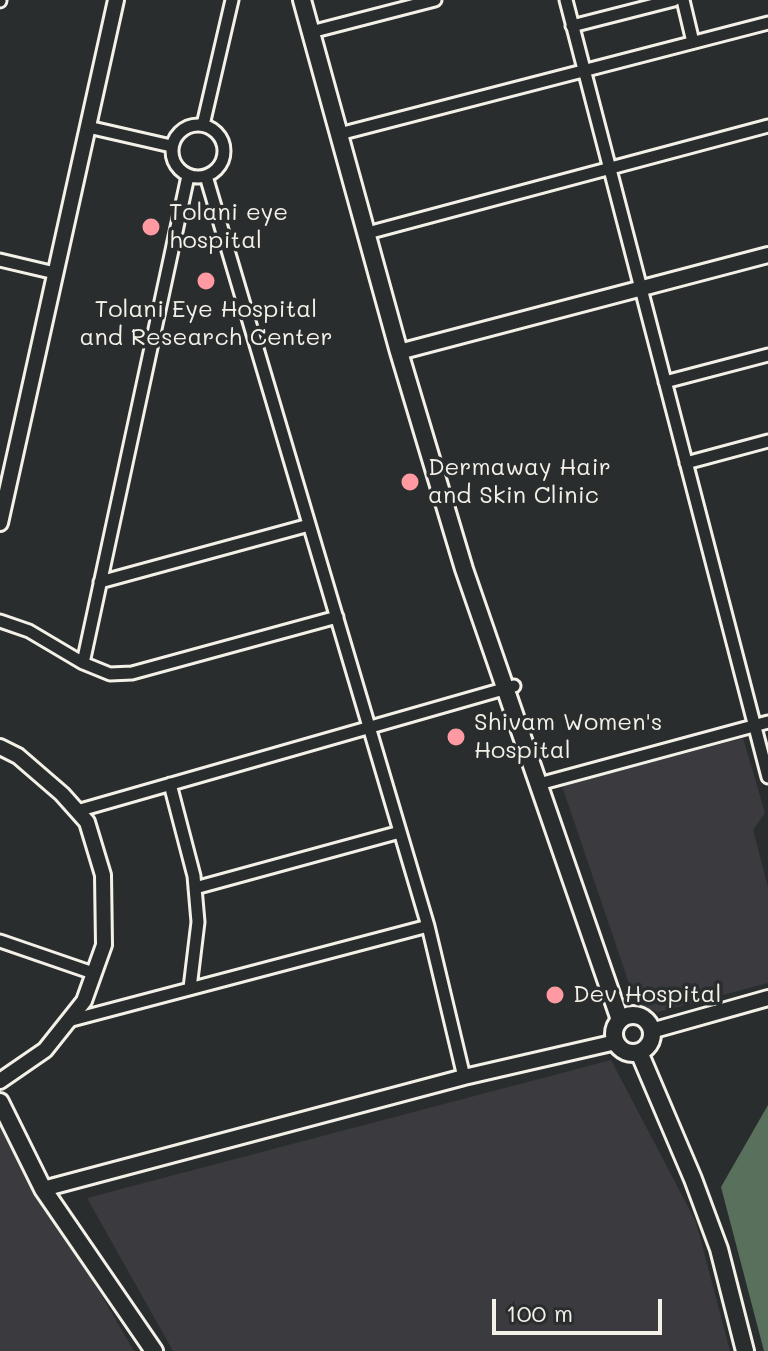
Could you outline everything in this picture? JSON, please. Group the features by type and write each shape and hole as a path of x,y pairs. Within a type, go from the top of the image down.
{"main road":[{"path":"302,0 316,31 347,132 404,351"},
{"path":"312,0 316,31 464,569 510,688 625,1018"},
{"path":"625,1018 645,1020 651,1031 649,1044 639,1052 626,1052 616,1042 614,1031 625,1018"},
{"path":"639,1052 719,1249 745,1351"},
{"path":"0,1102 43,1189 154,1351"}],"street":[{"path":"0,523 116,0"},
{"path":"203,125 232,0"},
{"path":"316,31 435,0"},
{"path":"566,0 768,777"},
{"path":"572,26 674,0"},
{"path":"683,0 693,42"},
{"path":"347,132 768,23"},
{"path":"203,125 213,129 224,147 220,166 206,176 188,176 175,166 171,146 183,129 203,125"},
{"path":"375,231 768,126"},
{"path":"88,127 171,146"},
{"path":"83,663 188,176"},
{"path":"206,176 428,926 464,1077"},
{"path":"404,351 768,255"},
{"path":"0,260 55,273"},
{"path":"665,382 768,355"},
{"path":"686,463 768,441"},
{"path":"100,582 309,525"},
{"path":"0,621 29,631 83,663 110,674 132,673 337,617"},
{"path":"77,811 510,688"},
{"path":"543,782 768,722"},
{"path":"0,747 18,756 62,794 87,822 103,875 104,945 84,1001 45,1050 0,1081"},
{"path":"170,784 195,888 198,922 190,988"},
{"path":"195,888 400,832"},
{"path":"68,1021 428,926"},
{"path":"0,941 93,973"},
{"path":"651,1031 768,998"},
{"path":"43,1189 464,1077 616,1042"}],"shaded area":[{"path":"743,738 765,813 753,830 768,887 768,983 658,1012 636,1004 562,786"},
{"path":"611,1060 696,1222 730,1351 173,1351 87,1198"},
{"path":"0,1122 134,1351 0,1351"}],"green space":[{"path":"768,1105 768,1351 764,1351 721,1187"}],"place":[{"name":"Tolani eye hospital","path":"151,227"},
{"name":"Tolani Eye Hospital and Research Center","path":"206,281"},
{"name":"Dermaway Hair and Skin Clinic","path":"410,482"},
{"name":"Shivam Women's Hospital","path":"456,737"},
{"name":"Dev Hospital","path":"555,995"}]}
